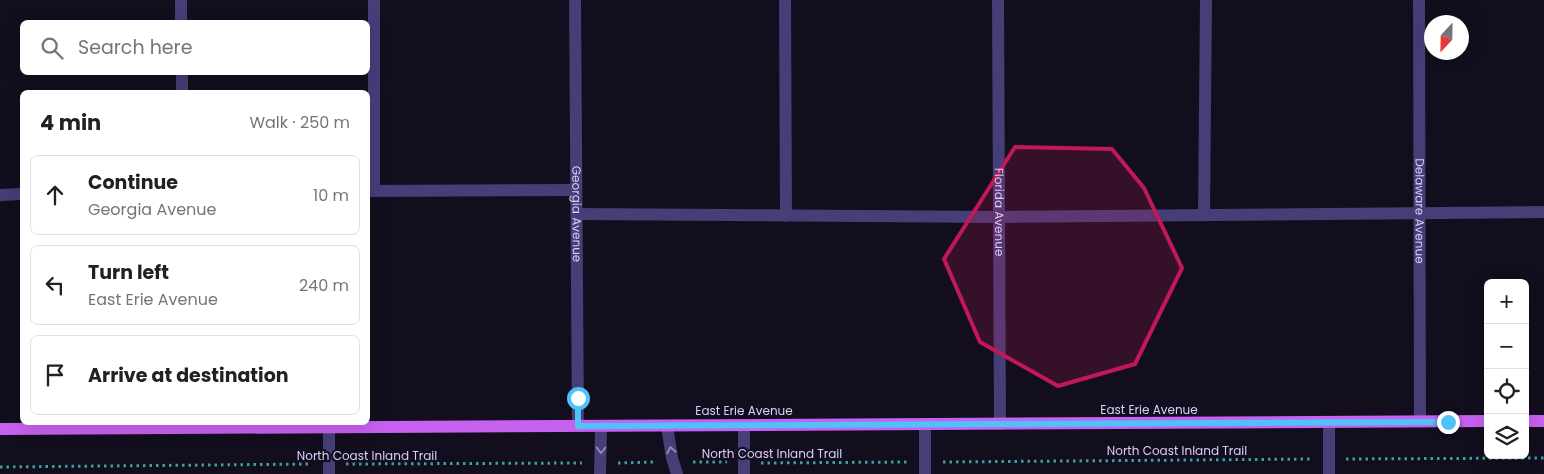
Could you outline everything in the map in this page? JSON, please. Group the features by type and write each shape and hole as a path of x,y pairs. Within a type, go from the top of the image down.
{"main road":[{"name":"East Erie Avenue","path":"0,429 183,425 329,428 1484,421"},
{"path":"1529,421 1544,421"}],"street":[{"path":"181,0 181,20"},
{"path":"374,0 371,191 576,190"},
{"name":"Georgia Avenue","path":"575,0 578,426"},
{"path":"785,0 786,216"},
{"name":"Florida Avenue","path":"998,0 1000,424"},
{"path":"1204,215 1206,0"},
{"name":"Delaware Avenue","path":"1419,0 1420,422"},
{"path":"182,75 182,90"},
{"path":"0,195 20,194"},
{"path":"577,214 999,217 1544,212"},
{"path":"1329,422 1329,474"},
{"path":"925,424 925,468"},
{"path":"744,425 744,468"},
{"path":"600,468 601,426"},
{"path":"666,426 675,468"},
{"path":"329,428 329,469"}],"path":[{"name":"North Coast Inland Trail","path":"0,467 329,469 925,468 1329,459 1544,458"}],"highlighted area":[{"path":"1015,147 1112,149 1144,188 1182,268 1135,364 1058,386 980,342 944,259"}],"route":[{"path":"578,398 578,426 1448,422"}]}
